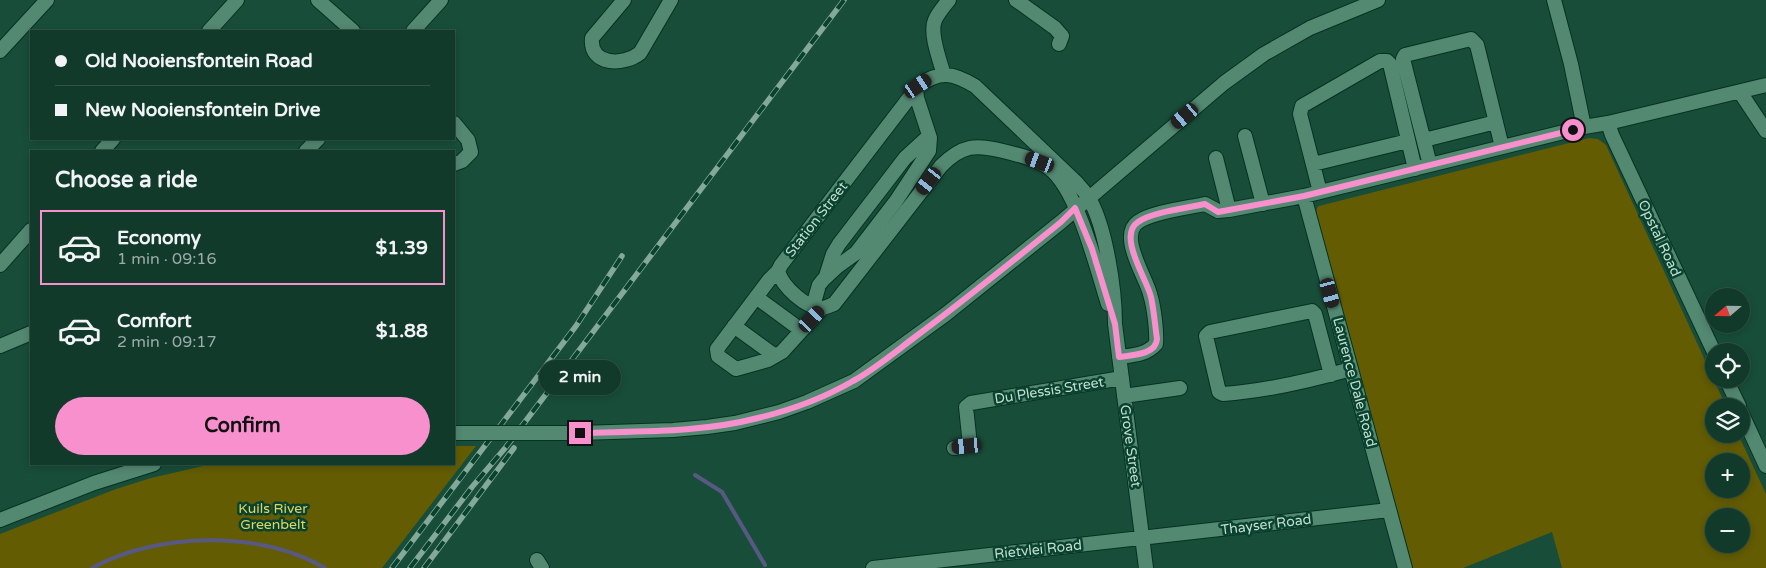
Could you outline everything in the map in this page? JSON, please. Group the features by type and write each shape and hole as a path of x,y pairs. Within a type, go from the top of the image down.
{"street":[{"path":"0,52 47,0"},
{"path":"210,30 237,0"},
{"path":"318,0 352,30"},
{"path":"414,30 441,0"},
{"path":"624,0 592,38 596,53 609,61 625,61 640,53 672,0"},
{"path":"1016,0 1055,28 1062,36 1059,44"},
{"path":"455,433 580,433 707,427 779,412 832,392 854,381 873,368 946,314 1061,222 1075,208 1224,83 1264,54 1310,28 1378,0"},
{"path":"1554,0 1571,64 1584,127"},
{"path":"942,2 935,18 933,31 944,75 951,74 975,86 1089,197"},
{"path":"1430,165 1403,59 1405,55 1471,39 1475,41 1502,147"},
{"path":"1320,192 1300,114 1302,106 1380,61 1387,61 1390,64 1415,169"},
{"name":"Station Street","path":"818,307 801,299 783,284 778,272 781,265 916,88 928,79 944,75"},
{"path":"1119,357 1141,354 1152,349 1156,344 1151,296 1131,246 1131,233 1135,225 1149,217 1205,204 1218,212 1304,196 1584,127 1766,85"},
{"path":"778,272 756,297 717,349 718,356 732,367 740,370 768,360 782,352 818,307 819,285 856,253 896,201 929,151 929,136 917,98 916,88"},
{"path":"1740,92 1766,132"},
{"path":"1424,140 1496,122"},
{"name":"Opstal Road","path":"1608,122 1612,135 1710,343"},
{"path":"455,123 468,140 471,152 462,161 455,164"},
{"path":"826,277 833,254 839,244 905,158 929,136"},
{"path":"1245,136 1263,204"},
{"path":"103,150 112,140"},
{"path":"307,150 317,140"},
{"path":"1313,164 1408,141"},
{"path":"818,307 834,304 941,166 960,150 976,146 990,148 1040,162 1062,181 1075,208"},
{"path":"1216,158 1229,210"},
{"name":"Laurence Dale Road","path":"1304,196 1405,568"},
{"name":"Grove Street","path":"1089,197 1098,216 1114,294 1115,324 1146,568"},
{"name":"Grove Street","path":"1075,208 1092,249 1115,324"},
{"path":"0,265 30,231"},
{"path":"756,297 801,330"},
{"path":"1331,375 1315,314 1312,311 1210,332 1206,336 1219,392 1223,394 1304,383 1331,375 1351,369"},
{"path":"734,326 775,356"},
{"path":"0,346 30,334"},
{"name":"Du Plessis Street","path":"954,448 970,445 966,407 971,403 1122,378"},
{"path":"1124,396 1180,388"},
{"path":"1750,431 1766,466"},
{"path":"0,520 94,483 149,465"},
{"name":"Thayser Road","path":"1143,538 1389,510"},
{"name":"Rietvlei Road","path":"874,568 1143,538"}],"green space":[{"path":"1589,138 1598,139 1606,145 1705,360 1705,388 1718,388 1722,398 1705,398 1705,443 1742,443 1747,453 1705,453 1705,498 1750,498 1750,460 1766,494 1766,568 1562,568 1552,532 1463,568 1413,568 1316,213 1317,208"},
{"name":"Kuils River Greenbelt","path":"455,446 476,446 382,568 0,568 0,534 116,489 151,478 208,465 455,465"}],"waterway":[{"path":"695,475 722,492 765,565"},
{"path":"92,568 118,556 147,547 177,542 208,540 240,542 270,547 299,556 325,568"}],"railway":[{"path":"410,568 472,487 506,447 844,0"},
{"path":"392,568 576,326 622,256"},
{"path":"424,568 514,448"}],"route":[{"path":"580,433 707,427 779,412 832,392 854,381 873,368 946,314 1061,222 1075,208 1092,249 1115,324 1119,357 1141,354 1152,349 1157,339 1151,296 1131,246 1131,233 1138,222 1149,217 1205,204 1218,212 1304,196 1573,130"}]}
